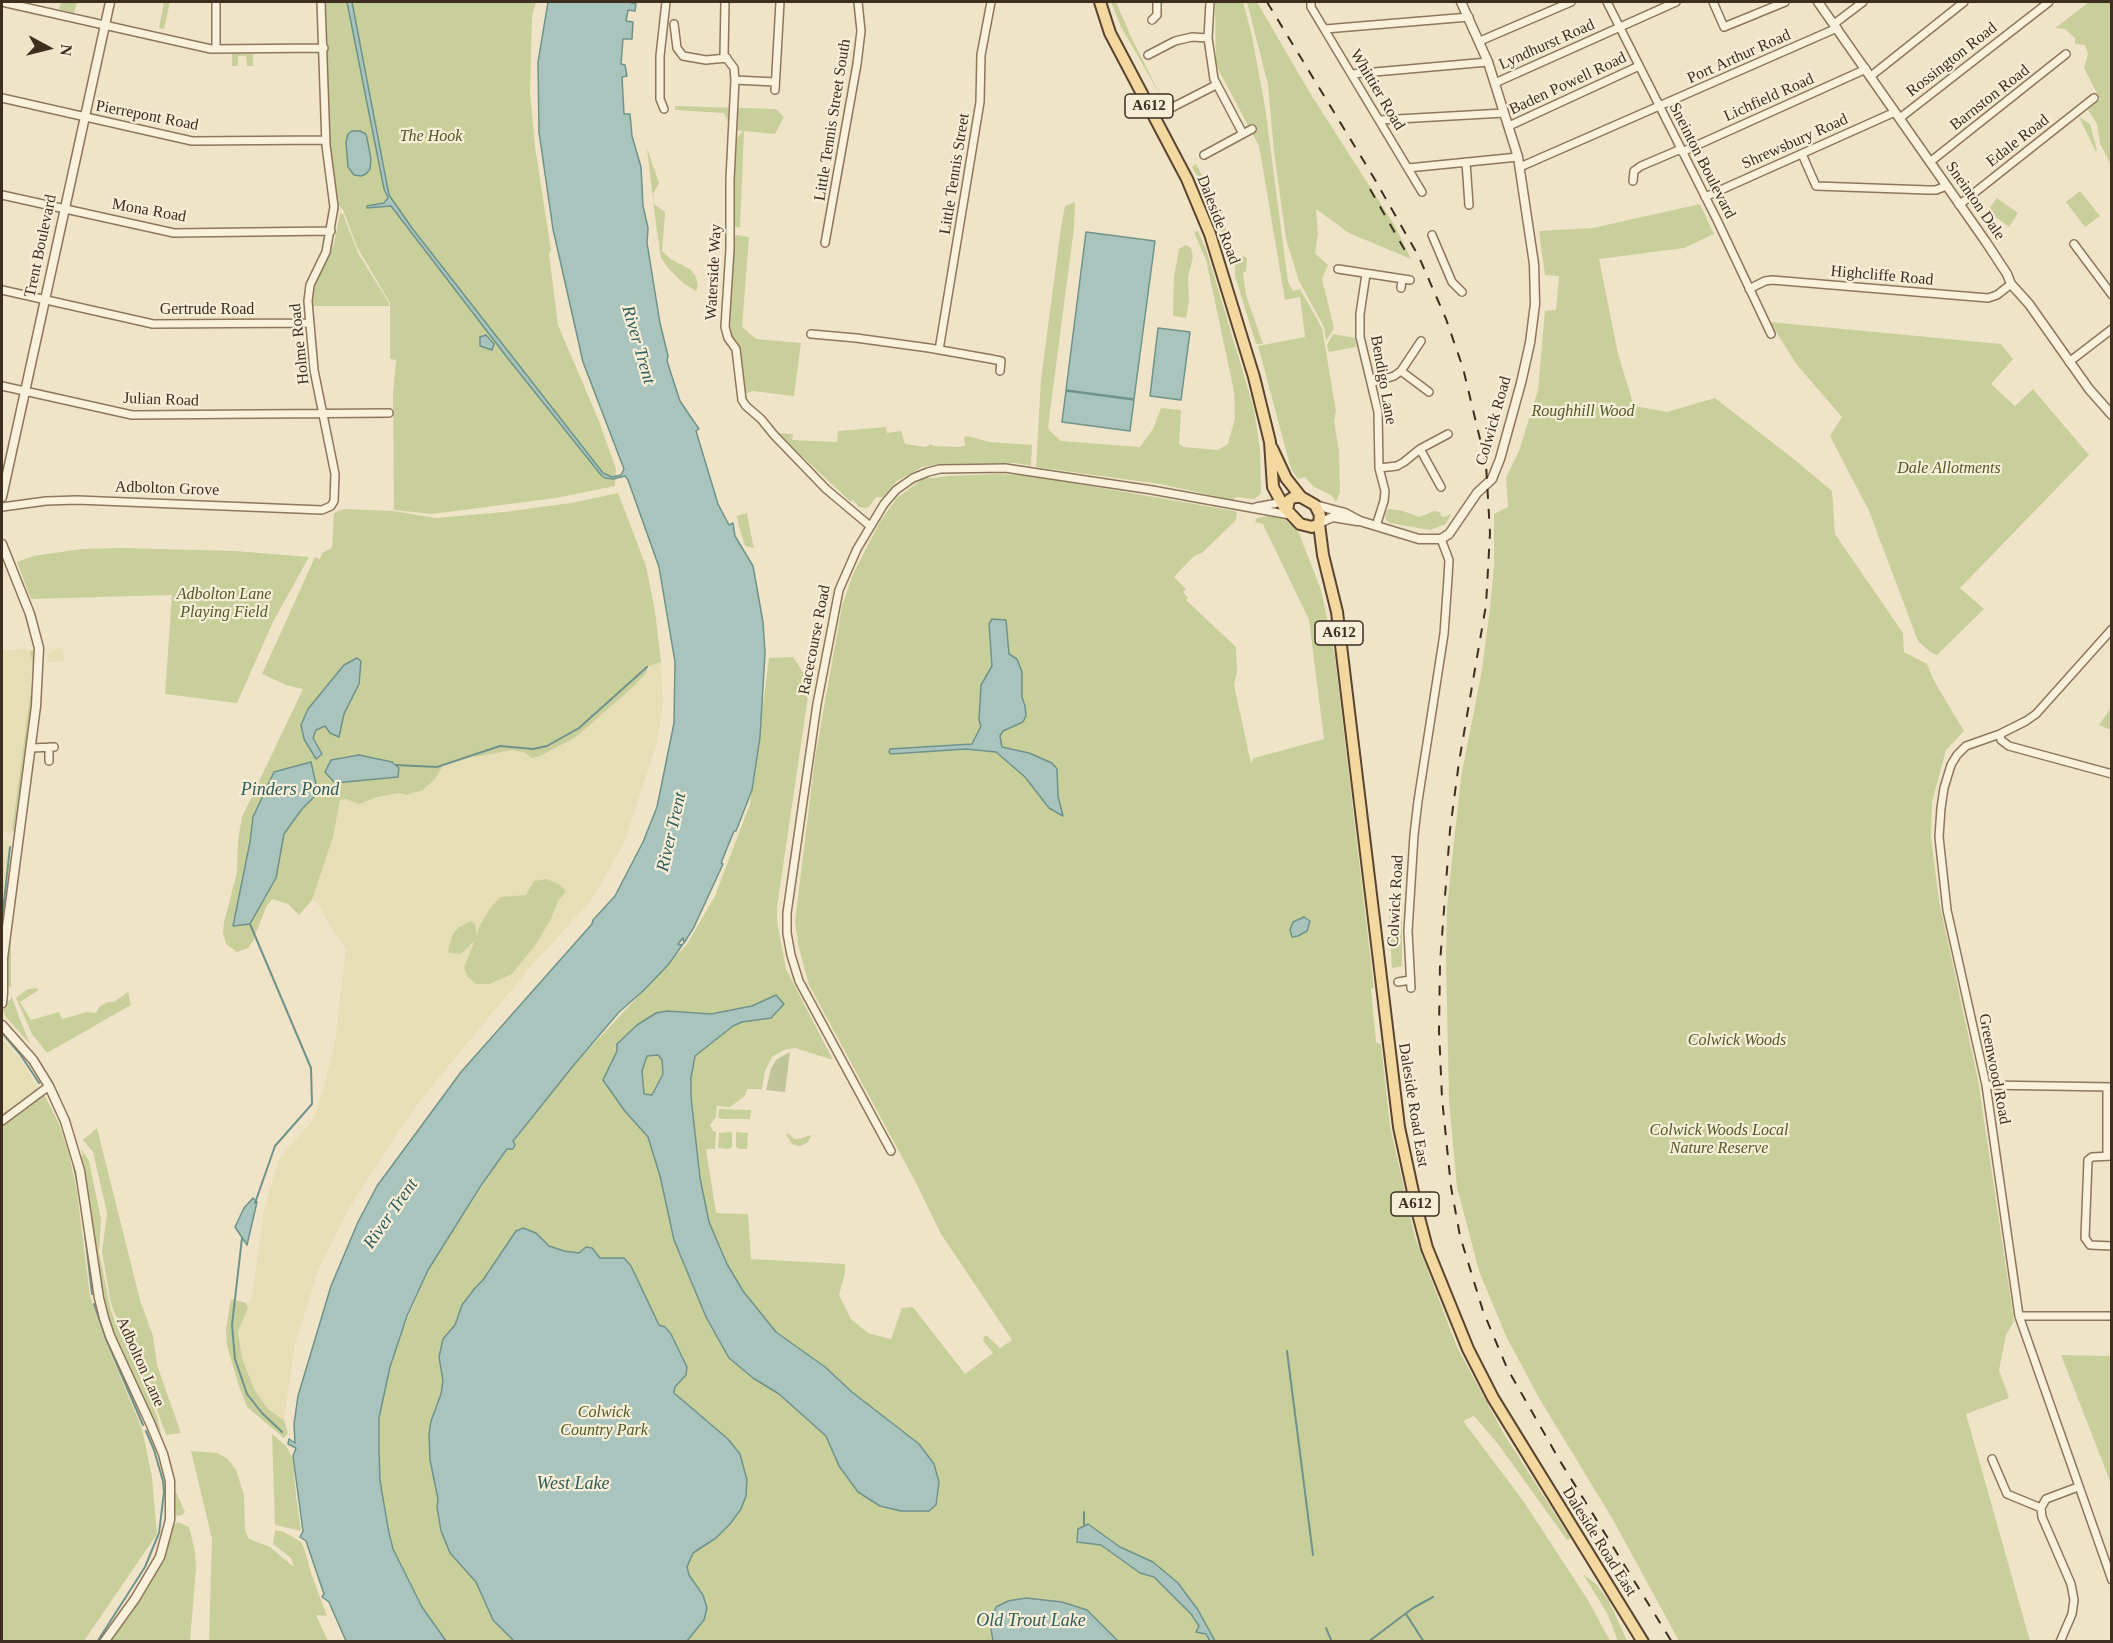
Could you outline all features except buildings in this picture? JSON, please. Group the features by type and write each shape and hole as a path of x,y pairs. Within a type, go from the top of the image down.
{"main road":[{"name":"Daleside Road","path":"1092,2 1182,169 1205,220 1254,377 1270,442 1286,478 1301,497"},
{"name":"Daleside Road","path":"1100,2 1104,21"},
{"name":"Daleside Road","path":"1270,442 1272,487 1287,507"},
{"path":"1287,507 1294,497 1301,497 1315,505"},
{"name":"Daleside Road East","path":"1315,505 1320,515 1323,555 1337,612 1399,1127 1427,1248 1449,1307 1493,1398 1643,1641"},
{"name":"Daleside Road East","path":"1287,507 1323,555"},
{"path":"1303,526 1312,527 1319,524"}],"street":[{"path":"2,2 216,49 324,48"},
{"name":"Trent Boulevard","path":"2,497 3,482 110,2"},
{"path":"216,2 216,49"},
{"name":"Holme Road","path":"321,2 326,140 334,196 331,231 326,252 310,285 308,301 314,370 335,474 336,496 331,506"},
{"path":"664,109 660,99 660,56 666,2"},
{"name":"Waterside Way","path":"725,2 724,55 734,68 735,80 730,155 730,249 725,327 728,338 736,349 742,400 826,489 870,526"},
{"path":"735,80 775,86 780,2"},
{"name":"Little Tennis Street South","path":"825,243 858,56 861,31 858,2"},
{"name":"Little Tennis Street","path":"939,350 980,102 981,55 991,2"},
{"path":"1152,20 1157,15 1157,2"},
{"path":"1210,2 1208,38 1216,85 1243,134"},
{"name":"Whittier Road","path":"1311,2 1311,7 1422,192"},
{"name":"Colwick Road","path":"1398,982 1410,984 1408,931 1416,820 1444,634 1448,588 1449,560 1441,539 1449,534 1471,501 1488,484 1495,472 1525,369 1534,316 1532,244 1518,157 1488,62 1463,2"},
{"path":"1480,41 1571,2"},
{"name":"Sneinton Boulevard","path":"1607,2 1771,334"},
{"name":"Lyndhurst Road","path":"1495,83 1676,2"},
{"path":"1713,2 1724,27 1785,2"},
{"name":"Sneinton Dale","path":"1818,2 2007,274 2011,284 2029,304 2069,362 2112,415"},
{"name":"Port Arthur Road","path":"1520,168 1836,26 1863,2"},
{"name":"Lichfield Road","path":"1633,181 1634,171 1869,73 1964,2"},
{"name":"Rossington Road","path":"1898,115 2049,2"},
{"path":"1325,29 1469,17"},
{"path":"674,24 677,48 683,56 706,60 727,58"},
{"path":"1148,55 1175,41 1191,37 1208,38"},
{"name":"Barnston Road","path":"1930,162 2066,54"},
{"path":"1352,74 1488,62"},
{"name":"Baden Powell Road","path":"1509,126 1639,66"},
{"path":"1173,107 1216,85"},
{"name":"Pierrepont Road","path":"2,98 192,141 326,140"},
{"name":"Edale Road","path":"1959,205 2094,98"},
{"path":"1380,120 1504,112"},
{"name":"Shrewsbury Road","path":"1705,197 1898,115"},
{"path":"1204,155 1252,129"},
{"path":"1802,154 1816,186 1936,190 1946,186"},
{"path":"1408,168 1518,157"},
{"path":"1466,162 1469,205"},
{"name":"Mona Road","path":"2,195 174,233 331,231"},
{"path":"1432,235 1452,282 1462,292"},
{"path":"2074,244 2082,249 2112,295"},
{"path":"1349,271 1350,262"},
{"path":"1338,269 1406,279 1401,288"},
{"name":"Bendigo Lane","path":"1366,274 1360,314 1360,337 1379,418 1379,468 1385,498 1376,526"},
{"name":"Highcliffe Road","path":"1749,289 1772,280 1988,298 2011,284"},
{"name":"Gertrude Road","path":"2,290 153,324 309,323"},
{"path":"2069,362 2112,329"},
{"path":"812,334 939,350 1001,362 1000,371"},
{"path":"1371,383 1394,376 1401,371 1421,341"},
{"path":"1409,342 1416,348"},
{"path":"1401,371 1426,390 1428,381"},
{"name":"Julian Road","path":"2,386 132,415 389,413"},
{"path":"1379,468 1397,466 1443,434"},
{"path":"1420,449 1441,481"},
{"name":"Racecourse Road","path":"891,1151 799,981 787,933 787,913 811,745 839,590 846,571 870,526 896,490 913,478 940,470 1005,468 1254,508 1287,507"},
{"path":"1265,505 1271,495 1272,487"},
{"name":"Adbolton Grove","path":"2,507 46,501 77,500 322,510 331,506"},
{"name":"Racecourse Road","path":"1254,508 1265,505 1287,507"},
{"path":"1315,505 1345,513 1360,521"},
{"path":"1319,524 1333,517 1360,521 1419,538 1441,539"},
{"path":"2,544 30,614 38,645 39,675 3,958 2,1003"},
{"name":"Greenwood Road","path":"2112,629 2036,714 2026,722 2000,734 1966,746 1953,760 1944,788 1939,826 1947,910 1986,1085 2019,1316 2112,1580"},
{"path":"2000,734 2001,740 2009,746 2112,774"},
{"path":"31,748 52,747 49,761"},
{"name":"Adbolton Lane","path":"2,1025 33,1060 49,1086 64,1121 80,1171 104,1318 163,1454 170,1481 170,1520 160,1557 140,1593 104,1641"},
{"path":"1986,1085 2109,1087 2109,1156 2092,1157 2088,1160 2085,1238 2090,1245 2112,1246"},
{"path":"2,1121 49,1086"},
{"path":"2019,1316 2112,1316"},
{"path":"1992,1459 2007,1494 2041,1508"},
{"path":"2060,1641 2072,1614 2074,1600 2071,1584 2042,1516 2041,1508 2046,1499 2078,1487"}],"shaded area":[{"path":"61,646 65,661 47,663 47,654"},
{"path":"24,649 30,651 33,666 29,714 14,826 11,833 2,832 2,651"},
{"path":"661,662 663,703 656,746 624,843 592,899 532,965 427,1092 399,1130 348,1210 319,1268 295,1344 284,1420 268,1409 254,1389 242,1358 238,1331 253,1292 264,1210 279,1159 312,1121 324,1088 335,1042 346,949 318,904 312,900 333,837 340,800 346,799 359,803 399,793 436,778 442,767 472,756 512,750 523,752 527,756 540,756 576,737 633,687 649,667"},
{"path":"2,839 8,840 11,847 2,925"},
{"path":"2,1040 20,1058 38,1089 2,1117"}],"green space":[{"path":"61,2 77,2 74,13 59,9"},
{"path":"164,2 170,2 164,29 159,28"},
{"name":"The Hook","path":"325,2 536,2 532,16 530,92 535,146 551,251 549,254 558,325 599,421 616,469 615,486 556,498 432,514 394,510 393,394 396,360 390,359 390,303 357,247 343,210 338,204 329,140"},
{"path":"1111,2 1116,2 1162,98 1121,27"},
{"path":"1215,2 1243,2 1252,36 1265,107 1288,282 1293,291 1300,289 1322,328 1336,411 1334,421 1339,451 1340,492 1336,502 1331,495 1314,487 1305,477 1298,479 1291,469 1258,346 1305,337 1300,297 1285,300 1259,146 1216,65"},
{"path":"1247,2 1257,2 1310,93 1395,226 1411,259 1349,233 1316,209 1318,234 1315,253 1328,265 1322,279 1334,328 1326,341 1324,327 1299,281 1286,239 1274,152 1268,85"},
{"path":"2089,2 2111,2 2111,165 2100,144 2097,124 2088,110 2100,99 2084,68 2088,54 2085,45 2075,44 2075,38 2065,29 2055,28"},
{"path":"232,54 253,54 253,66 247,66 246,56 238,56 238,66 232,66"},
{"path":"675,106 776,109 784,117 775,134 744,131 740,228 734,226 731,191 736,139 743,131 731,130 724,113 675,110"},
{"path":"2079,117 2090,124 2096,152"},
{"path":"647,148 659,183 653,194 654,204 665,212 662,251 691,270 696,277 698,286 696,291 683,283 661,258 656,225"},
{"path":"1196,164 1209,188 1231,241 1221,232 1207,193 1192,167"},
{"path":"2080,191 2100,216 2085,227 2066,202"},
{"path":"1997,198 2018,213 2009,227 1988,210"},
{"path":"1075,202 1074,228 1048,427 1050,431 1061,441 1140,447 1153,429 1161,408 1181,410 1179,444 1183,447 1218,450 1228,444 1235,418 1234,391 1206,260 1194,232 1198,231 1207,252 1254,409 1260,450 1261,493 1255,499 1236,497 1233,500 1160,484 1036,467 1041,380 1061,227 1065,206"},
{"name":"Colwick Woods Local Nature Reserve","path":"1700,204 1714,234 1684,248 1599,259 1618,354 1634,406 1667,412 1715,398 1832,491 1835,534 1903,633 1904,652 1927,664 1933,679 1964,731 1946,750 1932,802 1931,837 1939,901 1978,1080 2014,1321 2006,1335 1999,1370 2009,1398 1966,1414 2030,1641 1679,1641 1612,1518 1539,1398 1506,1336 1479,1271 1457,1187 1449,1101 1447,907 1461,777 1482,670 1490,608 1494,566 1494,514 1508,507 1506,478 1519,451 1538,390 1545,311 1556,310 1559,276 1545,275 1539,231 1593,228"},
{"path":"340,213 343,214 358,253 389,306 312,306 314,286 334,244"},
{"path":"736,235 749,237 742,327 756,339 801,343 794,396 753,391 744,394 739,345 728,332 734,237"},
{"path":"1186,245 1191,248 1193,257 1188,277 1189,300 1186,318 1173,316 1174,276 1179,249"},
{"path":"1239,256 1246,257 1247,260 1246,271 1243,273 1246,295 1263,344 1256,344 1235,276 1235,259"},
{"name":"Dale Allotments","path":"1770,322 2001,344 2013,359 1991,384 2015,406 2033,389 2089,455 1960,588 1984,609 1937,655 1918,641 1869,511 1830,436 1842,417 1797,365"},
{"path":"1333,334 1355,338 1356,347 1329,352 1327,345"},
{"path":"886,427 887,433 901,431 905,444 926,447 931,444 933,446 965,446 964,437 968,436 989,442 1032,445 1031,466 1015,463 943,464 922,467 897,481 883,497 876,497 869,507 865,508 859,507 853,500 850,501 777,433 793,434 792,440 837,442 838,431"},
{"name":"Colwick Country Park","path":"999,474 1032,476 1237,513 1236,520 1202,553 1194,556 1174,577 1186,589 1183,592 1188,598 1186,600 1236,647 1237,672 1234,685 1251,763 1254,758 1324,739 1309,620 1263,524 1255,522 1257,518 1281,516 1298,531 1321,590 1335,657 1374,988 1371,989 1376,1042 1381,1044 1390,1126 1415,1237 1457,1347 1504,1434 1571,1539 1567,1540 1498,1444 1474,1416 1463,1421 1522,1499 1588,1600 1610,1641 446,1642 422,1607 393,1549 380,1481 379,1418 396,1346 428,1270 497,1163 573,1066 687,944 715,896 750,804 769,658 793,657 810,683 777,907 777,922 786,969 833,1060 795,1048 784,1050 772,1057 765,1071 762,1089 747,1089 745,1096 730,1107 717,1106 716,1117 710,1125 716,1132 715,1149 706,1149 716,1213 748,1214 751,1259 845,1264 839,1295 851,1319 868,1333 891,1339 902,1308 913,1307 965,1374 993,1353 984,1342 983,1338 986,1335 1000,1348 1012,1340 941,1234 915,1181 809,985 795,922 815,758 842,606 853,574 881,520 897,498 922,479"},
{"path":"618,493 646,566 655,611 661,662 647,667 647,672 633,687 576,737 540,756 532,758 523,752 512,750 475,757 474,754 437,766 442,767 436,778 423,790 406,795 399,793 378,797 359,804 346,799 340,800 333,837 312,900 299,915 288,904 272,899 266,907 248,948 237,952 226,944 223,933 224,922 237,872 238,840 242,817 303,689 286,685 262,674 315,557 320,559 322,553 332,548 334,513 344,509 393,511 435,518 571,503","holes":["357,658 359,684 344,714 339,736 330,733 325,726 316,730 312,738 316,759 304,739 301,725 308,709 344,665","311,762 318,793 302,809 284,834 250,842 253,817 274,772"]},
{"path":"1389,509 1419,517 1434,511 1440,512 1444,517 1451,514 1446,524 1430,530 1390,523 1386,520 1385,515"},
{"path":"747,513 754,548 745,546 739,527 737,516"},
{"name":"Adbolton Lane Playing Field","path":"82,549 235,551 309,557 273,622 237,703 165,694 172,595 31,599 17,562 33,556"},
{"path":"34,650 31,720 14,832 12,831 32,682 33,666 30,651"},
{"path":"2111,708 2111,730 2099,725"},
{"path":"547,879 560,885 566,891 558,901 551,919 536,944 512,974 489,984 476,984 468,977 464,968 475,940 461,954 450,953 448,951 453,934 459,927 471,921 475,924 477,936 480,925 492,906 501,897 526,895 534,881"},
{"path":"1402,914 1402,966 1392,968 1389,916"},
{"path":"9,933 11,933 11,988 7,985 6,972"},
{"path":"28,989 39,990 20,1002 31,1020 59,1012 62,1019 87,1012 96,1013 99,1007 108,1002 114,1002 128,992 131,1005 47,1053 32,1034 16,998"},
{"path":"12,997 30,1044 6,1017 2,1009"},
{"path":"790,1052 785,1092 766,1090 771,1068 777,1059"},
{"path":"42,1095 45,1096 59,1124 69,1154 77,1192 90,1296 105,1340 142,1429 152,1477 157,1534 84,1641 2,1642 2,1125"},
{"path":"719,1109 751,1110 750,1119 722,1119 718,1117"},
{"path":"97,1128 140,1300 153,1336 157,1365 181,1433 166,1435 111,1304 102,1252 107,1213 93,1152 83,1140"},
{"path":"732,1132 732,1147 718,1148 719,1133"},
{"path":"736,1132 748,1133 747,1149 736,1147"},
{"path":"786,1134 794,1139 812,1135 807,1143 800,1146 792,1144"},
{"path":"81,1149 89,1161 101,1219 99,1252 111,1311 157,1416 161,1434 112,1331 103,1303 79,1157 83,1155"},
{"path":"231,1299 246,1303 248,1308 238,1331 242,1358 254,1389 268,1409 284,1420 288,1433 284,1438 247,1407 227,1346 226,1329"},
{"path":"2061,1355 2111,1356 2111,1484 2096,1445"},
{"path":"272,1434 286,1446 293,1459 301,1531 275,1525"},
{"path":"191,1451 217,1453 228,1459 236,1470 244,1495 245,1530 249,1539 270,1547 294,1567 291,1558 273,1544 275,1530 284,1532 301,1542 327,1616 316,1615 328,1641 209,1641 212,1539"},
{"path":"175,1490 185,1512 177,1516 174,1512"},
{"path":"178,1522 189,1527 195,1551 196,1568 190,1641 107,1642 140,1598 173,1526"},
{"path":"1583,1574 1596,1584 1609,1601 1627,1641 1618,1641 1607,1613"}],"water":[{"name":"River Trent","path":"347,2 352,2 389,195 412,228 603,473 612,477 621,475 624,469 583,362 553,229 539,132 538,62 548,2 629,2 636,4 635,11 628,10 626,21 633,22 632,39 623,39 621,64 625,65 627,76 622,77 624,114 630,114 632,136 641,167 643,206 648,228 647,243 660,323 668,356 667,361 680,401 699,429 696,431 718,504 729,525 733,523 735,536 753,566 763,622 765,653 760,737 752,790 721,863 723,864 694,927 684,943 683,938 678,944 683,944 668,965 619,1012 573,1066 513,1141 515,1145 513,1149 507,1149 482,1184 428,1270 407,1316 390,1367 379,1418 380,1481 389,1533 393,1549 422,1607 446,1641 346,1641 329,1602 322,1597 324,1594 306,1541 300,1537 303,1531 293,1456 296,1448 288,1444 289,1439 295,1443 294,1424 298,1396 331,1286 358,1222 377,1186 461,1072 615,896 643,842 657,807 674,723 675,662 659,567 628,480 625,476 613,479 601,475 391,206 367,208 367,206 384,203 388,198 384,189"},
{"path":"352,131 366,134 369,148 370,169 361,176 354,175 348,167 346,142 348,134"},
{"path":"1086,232 1155,241 1134,399 1066,390"},
{"path":"1158,328 1190,332 1181,400 1150,396"},
{"path":"486,335 494,344 492,350 480,346 480,337"},
{"path":"1066,391 1134,400 1130,431 1062,422"},
{"path":"992,619 1006,620 1009,654 1017,659 1022,672 1022,697 1026,716 1023,722 1003,731 1000,736 1002,747 1029,753 1052,763 1057,769 1058,796 1063,816 1049,808 1025,777 996,752 966,749 891,754 889,752 890,749 972,744 981,726 979,720 981,685 992,666 989,624"},
{"path":"357,658 361,661 359,684 344,714 339,737 330,733 325,726 316,730 313,738 322,754 316,759 304,739 301,725 308,709 344,665"},
{"path":"359,755 392,762 399,768 398,777 335,783 325,772 331,760"},
{"name":"Pinders Pond","path":"311,762 318,793 302,809 284,834 276,878 250,924 233,926 253,817 274,772"},
{"path":"1304,917 1310,921 1307,931 1292,937 1290,930 1293,922"},
{"path":"776,995 784,1004 771,1018 742,1022 733,1026 695,1056 691,1078 691,1097 700,1178 709,1222 727,1264 743,1291 776,1332 825,1367 852,1392 919,1444 934,1464 939,1482 936,1505 929,1511 901,1511 880,1506 858,1492 839,1466 826,1436 779,1394 753,1378 729,1358 706,1317 674,1240 660,1176 648,1137 624,1110 603,1080 617,1051 617,1044 637,1025 656,1013 667,1011 711,1014 752,1006","holes":["658,1055 662,1060 663,1074 652,1095 644,1094 642,1071 647,1056"]},
{"path":"253,1198 257,1202 247,1245 235,1227 244,1208"},
{"name":"West Lake","path":"523,1228 536,1233 549,1246 564,1251 579,1253 586,1247 592,1248 600,1258 624,1258 631,1266 659,1325 665,1327 671,1334 687,1367 686,1375 675,1387 674,1393 728,1439 740,1454 747,1480 746,1496 741,1509 716,1538 693,1553 687,1567 689,1575 703,1595 707,1608 704,1620 687,1641 514,1641 493,1620 476,1582 450,1553 441,1531 438,1499 430,1460 429,1434 443,1381 439,1357 443,1339 455,1325 462,1305 483,1280 516,1231"},
{"path":"1088,1524 1120,1547 1153,1562 1178,1583 1198,1610 1215,1641 1210,1641 1206,1634 1196,1632 1199,1626 1191,1614 1154,1577 1140,1573 1101,1545 1077,1542 1078,1529"},
{"name":"Old Trout Lake","path":"1026,1598 1062,1602 1087,1610 1118,1641 993,1641 990,1623 996,1607 1008,1601"}],"waterway":[{"path":"396,765 437,767 500,746 533,749 547,746 579,728 647,667"},
{"path":"2,920 10,847"},
{"path":"250,924 311,1068 312,1104 275,1146 255,1203"},
{"path":"2,1033 20,1054 39,1083"},
{"path":"73,1161 77,1181"},
{"path":"85,1234 92,1294"},
{"path":"242,1238 232,1325 235,1359 247,1394 262,1413 282,1432"},
{"path":"94,1304 106,1339 143,1425"},
{"path":"1287,1351 1313,1555"},
{"path":"97,1642 145,1567 159,1533 164,1492 163,1481 146,1431"},
{"path":"1084,1512 1084,1526"},
{"path":"1368,1642 1413,1608 1433,1597"},
{"path":"1406,1614 1424,1642"},
{"path":"1326,1628 1332,1642"}],"railway":[{"path":"1267,2 1419,257 1446,319 1463,368 1486,464 1490,533 1486,605 1459,762 1450,830 1440,963 1439,1030 1442,1098 1451,1187 1460,1236 1483,1311 1507,1368 1560,1461 1672,1642"},
{"path":"1370,189 1407,254"}],"park label":[{"name":"Roughhill Wood","path":"1583,412"},
{"name":"Colwick Woods","path":"1737,1041"}]}
